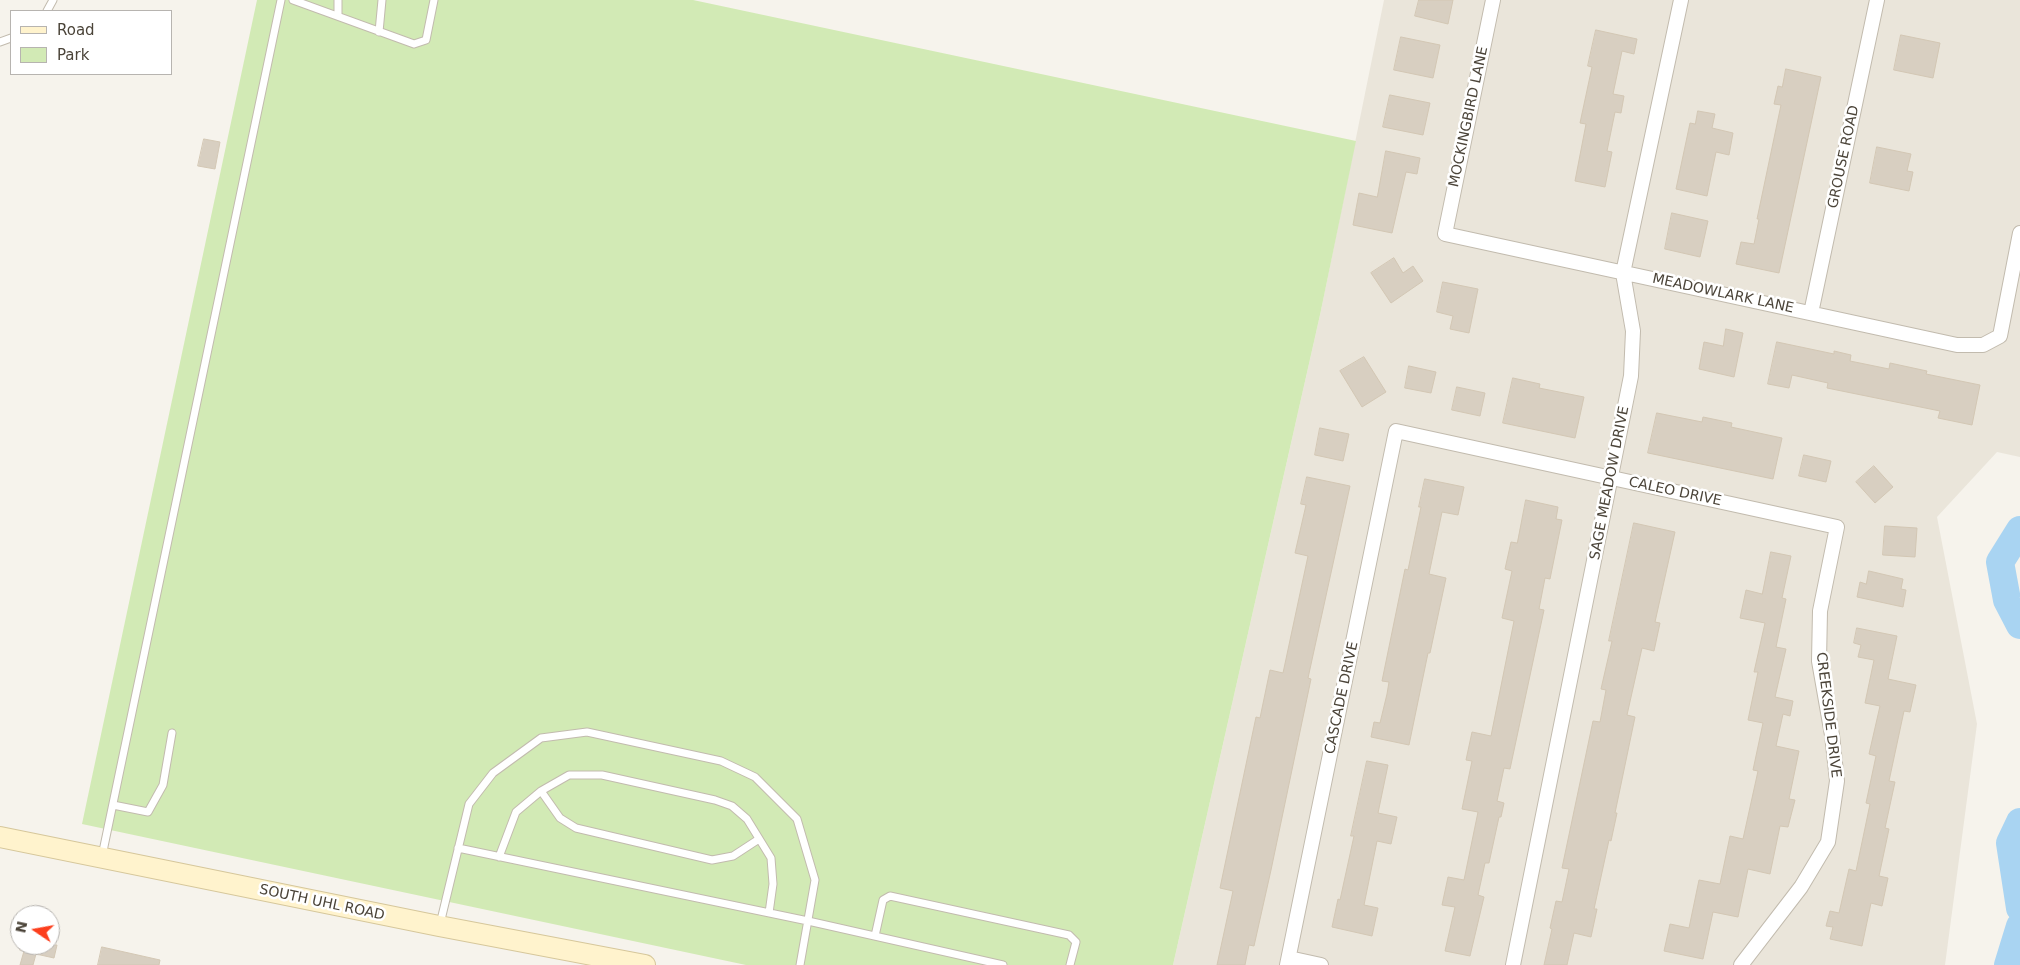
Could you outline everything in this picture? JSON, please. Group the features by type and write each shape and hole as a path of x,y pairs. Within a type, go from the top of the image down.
{"main road":[{"name":"SOUTH UHL ROAD","path":"0,837 637,964"}],"street":[{"name":"MOCKINGBIRD LANE","path":"1445,234 1493,0"},
{"name":"SAGE MEADOW DRIVE","path":"1513,965 1630,376 1633,331 1623,272 1681,0"},
{"name":"GROUSE ROAD","path":"1812,313 1876,0"},
{"name":"MEADOWLARK LANE","path":"1445,234 1957,345 1983,345 2000,336 2020,234"},
{"name":"CALEO DRIVE","path":"1396,431 1837,527"},
{"name":"CASCADE DRIVE","path":"1288,961 1396,431"},
{"name":"CREEKSIDE DRIVE","path":"1740,965 1801,886 1828,842 1837,781 1832,735 1819,661 1820,611 1837,527"},
{"path":"1288,961 1321,965"}],"lane":[{"path":"102,858 281,0"},
{"path":"293,0 414,44 426,40 434,0"},
{"path":"338,0 338,16"},
{"path":"379,32 382,0"},
{"path":"439,926 469,804 493,773 541,738 587,732 721,761 755,777 797,819 815,880 800,965"},
{"path":"113,805 148,812 163,785 172,733"},
{"path":"499,857 516,812 541,791 569,776 602,775 715,800 732,806 747,819 771,858 773,884 769,913"},
{"path":"541,791 560,818 576,828 712,860 733,856 759,838"},
{"path":"458,848 808,921 1003,965"},
{"path":"875,936 883,900 890,896 1069,935 1076,942 1070,965"}],"shaded area":[{"path":"1384,0 2020,0 2020,457 1997,452 1937,517 1977,724 1945,965 1173,965 1320,315"}],"green space":[{"path":"257,0 693,0 1356,141 1320,315 1173,965 746,965 82,824"}],"building":[{"path":"1419,0 1453,0 1448,24 1415,16"},
{"path":"1596,30 1637,39 1634,54 1622,51 1613,94 1624,96 1621,113 1615,112 1607,151 1612,152 1605,187 1575,181 1586,124 1580,123 1592,67 1588,66"},
{"path":"1901,35 1940,43 1933,78 1894,70"},
{"path":"1401,37 1440,45 1433,78 1394,70"},
{"path":"1786,69 1821,77 1779,273 1736,264 1741,242 1754,244 1759,219 1757,219 1781,105 1774,104 1778,86 1782,87"},
{"path":"1390,95 1430,103 1423,135 1383,127"},
{"path":"1698,111 1715,114 1712,128 1733,133 1729,155 1716,152 1707,196 1676,189 1690,123 1695,124"},
{"path":"204,139 220,142 215,169 198,166"},
{"path":"1877,147 1911,154 1907,171 1913,172 1909,191 1870,183"},
{"path":"1386,151 1420,158 1417,174 1406,172 1392,233 1353,225 1359,193 1377,197"},
{"path":"1672,213 1708,221 1700,257 1665,249"},
{"path":"1394,258 1403,273 1413,266 1423,281 1391,303 1371,273"},
{"path":"1443,282 1478,289 1469,333 1450,329 1453,316 1437,312"},
{"path":"1726,329 1743,333 1734,377 1699,369 1704,342 1723,346"},
{"path":"1777,342 1834,354 1834,351 1851,355 1850,361 1889,369 1890,363 1927,371 1926,374 1980,385 1972,425 1938,418 1940,411 1827,388 1828,383 1792,375 1789,388 1768,384"},
{"path":"1364,357 1386,392 1362,407 1340,371"},
{"path":"1409,366 1436,372 1431,393 1405,388"},
{"path":"1513,378 1540,384 1539,388 1584,397 1575,438 1503,423"},
{"path":"1457,387 1485,393 1480,416 1452,410"},
{"path":"1657,413 1702,422 1703,417 1732,423 1731,427 1782,438 1773,479 1648,453"},
{"path":"1320,428 1349,434 1343,461 1315,455"},
{"path":"1804,455 1831,461 1826,482 1799,476"},
{"path":"1874,466 1893,487 1875,503 1856,482"},
{"path":"1307,477 1350,486 1308,678 1311,679 1254,946 1249,945 1245,965 1217,965 1233,891 1220,888 1256,717 1260,718 1270,670 1283,673 1308,556 1295,553 1306,505 1301,504"},
{"path":"1425,479 1464,487 1458,515 1442,512 1429,574 1446,578 1409,745 1371,737 1374,722 1380,723 1387,694 1389,682 1382,681 1405,569 1408,570"},
{"path":"1526,500 1558,507 1556,519 1562,520 1550,579 1545,578 1539,609 1544,610 1510,769 1504,768 1497,801 1504,803 1489,863 1485,863 1478,895 1484,897 1470,956 1445,951 1455,907 1442,905 1448,877 1464,880 1478,812 1462,809 1472,761 1466,760 1472,732 1491,736 1514,621 1502,618 1512,571 1505,569 1511,542 1517,543"},
{"path":"1634,523 1675,532 1655,622 1660,623 1654,651 1642,648 1627,715 1635,717 1615,813 1617,813 1594,909 1597,909 1591,937 1574,933 1567,965 1544,965 1556,901 1562,902 1569,869 1562,868 1593,721 1600,722 1606,690 1601,689 1612,641 1609,641"},
{"path":"1885,526 1917,528 1915,557 1883,555"},
{"path":"1771,552 1791,556 1782,598 1786,599 1776,647 1786,649 1775,697 1793,701 1790,716 1783,714 1776,746 1799,751 1789,799 1795,800 1788,827 1780,826 1770,874 1748,869 1738,917 1713,912 1703,959 1664,951 1670,924 1689,928 1699,880 1720,884 1730,836 1743,839 1758,771 1753,770 1763,723 1748,720 1758,672 1754,672 1765,623 1740,618 1746,590 1762,594"},
{"path":"1869,571 1903,579 1901,589 1906,590 1903,607 1857,597 1860,582 1866,584"},
{"path":"1857,628 1897,636 1888,679 1916,685 1910,712 1904,711 1889,781 1895,782 1885,828 1889,829 1879,876 1888,878 1882,906 1871,903 1862,946 1830,939 1833,927 1826,926 1830,911 1839,913 1849,869 1856,871 1870,804 1866,803 1876,756 1869,754 1880,706 1865,703 1874,660 1858,657 1861,645 1854,643"},
{"path":"1367,761 1388,765 1378,813 1397,817 1391,844 1377,841 1364,905 1378,908 1372,936 1332,927 1354,836 1351,836"},
{"path":"102,947 160,960 159,965 98,965"},
{"path":"23,955 36,955 33,965 20,965"},
{"path":"40,955 55,955 54,958"}],"waterway":[{"path":"2020,530 2000,562 2007,600 2020,625"},
{"path":"2020,822 2010,843 2020,908"},
{"path":"2008,965 2020,926"}]}
